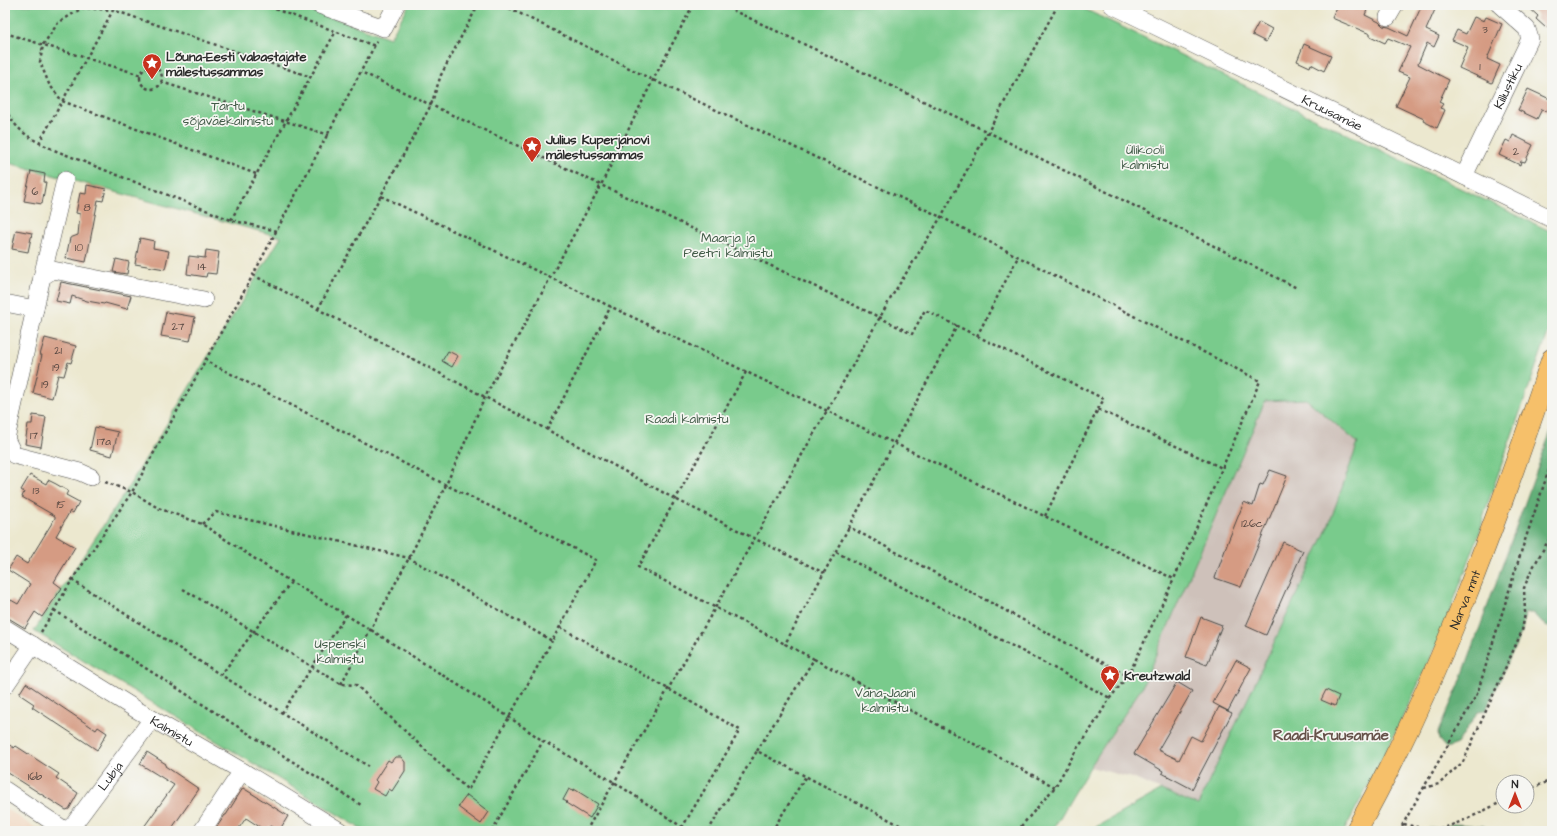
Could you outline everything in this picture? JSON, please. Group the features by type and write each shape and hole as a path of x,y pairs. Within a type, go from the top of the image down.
{"main road":[{"name":"Narva mnt","path":"1356,831 1374,800 1421,702 1475,572 1552,359"},
{"name":"Narva mnt","path":"1372,831 1421,734 1460,648 1506,529 1552,399"}],"street":[{"path":"319,5 384,28 396,5"},
{"name":"Kruusamäe","path":"1112,5 1552,219"},
{"name":"Killustiku","path":"1464,176 1530,39 1527,29 1500,5"},
{"path":"65,180 6,439 14,455 80,472 91,477"},
{"path":"42,277 53,270 204,300"},
{"path":"5,304 35,309"},
{"name":"Kalmistu","path":"5,628 152,719 242,771 340,831"},
{"path":"5,686 33,644"},
{"name":"Lubja","path":"66,831 74,824 152,719"},
{"path":"202,831 242,771"},
{"path":"5,790 66,831"}],"path":[{"path":"39,143 116,5"},
{"path":"264,5 375,46"},
{"path":"318,309 431,105 441,75 478,5"},
{"path":"503,5 653,80 941,217 1260,381 1174,579 1128,676 1110,698 1078,747 1055,787 1017,831"},
{"path":"341,684 409,558 446,485 485,397 601,185 653,80 693,5"},
{"path":"722,5 988,132 1297,288"},
{"path":"586,831 669,689 881,318 892,296 941,217 1058,5"},
{"path":"256,174 62,101 49,84 40,62 43,45 58,23 82,8 100,8 113,10 310,77"},
{"path":"33,644 72,580 132,492 277,231 329,135 384,28"},
{"path":"231,220 336,31"},
{"path":"5,34 141,75"},
{"path":"153,68 161,75 161,82 157,88 147,89 142,84 141,75 146,69 153,68"},
{"path":"361,72 912,334 925,310 1104,399 1045,516"},
{"path":"161,82 329,135"},
{"path":"5,109 11,121 28,138 39,143 231,220 277,231"},
{"path":"381,196 1174,579"},
{"path":"977,336 1018,257"},
{"path":"253,275 675,499 824,573"},
{"path":"547,430 611,306"},
{"path":"785,644 957,326"},
{"path":"183,589 341,684 356,685 468,790 552,642 596,560 537,529 446,485 206,361"},
{"path":"746,372 638,567 1055,787"},
{"path":"1098,409 1222,468"},
{"path":"1399,831 1477,694 1522,549 1552,461"},
{"path":"91,477 132,492 158,508 202,524 291,582 371,630 543,740 614,782 688,831"},
{"path":"202,524 216,512 409,558 552,642"},
{"path":"849,527 1128,676"},
{"path":"1424,788 1439,784 1463,762 1522,631 1525,612 1524,588 1531,571 1552,534"},
{"path":"836,552 1110,698"},
{"path":"72,580 368,766"},
{"path":"221,675 291,582"},
{"path":"54,610 361,806"},
{"path":"282,712 346,615"},
{"path":"560,627 740,730 680,831"},
{"path":"708,831 814,659"},
{"path":"492,831 543,740"},
{"path":"757,751 911,831"},
{"path":"772,831 806,776"},
{"path":"1535,787 1552,780"},
{"path":"1404,824 1416,827 1440,828 1453,824 1495,805"}],"shaded area":[{"path":"1306,399 1358,443 1328,527 1198,805 1132,778 1090,767 1142,687 1265,401"},
{"path":"5,808 40,831 5,831"}],"green space":[{"name":"Raadi kalmistu","path":"5,5 297,5 390,38 409,5 1076,5 1552,232 1552,322 1485,511 1480,532 1439,640 1389,746 1344,831 1089,831 1161,790 1198,805 1328,527 1358,443 1306,399 1265,401 1142,687 1090,767 1052,831 365,831 34,631 124,494 281,237 5,162"},
{"path":"1552,428 1552,628 1542,623 1533,613 1525,613 1522,631 1486,710 1478,711 1457,744 1446,748 1439,740 1438,732 1459,685"},
{"path":"1453,824 1483,826 1494,831 1428,831 1429,828 1440,828"}],"building":[{"path":"1338,5 1355,5 1367,10 1365,15 1379,22 1383,26 1389,27 1408,36 1422,5 1437,5 1426,30 1439,36 1434,47 1427,43 1418,64 1449,80 1439,102 1443,104 1440,108 1445,110 1437,128 1423,121 1424,119 1396,106 1410,77 1398,72 1410,47 1388,38 1385,43 1370,36 1370,34 1332,18"},
{"path":"1526,5 1552,5 1552,22 1546,28 1536,19 1538,16"},
{"path":"1474,17 1484,21 1486,17 1502,24 1487,59 1500,65 1492,83 1459,68 1468,47 1452,40 1457,30 1466,34"},
{"path":"1259,22 1272,29 1266,42 1252,35"},
{"path":"1304,44 1331,56 1324,71 1311,64 1310,67 1297,61"},
{"path":"1528,89 1552,100 1547,112 1542,109 1537,119 1518,110"},
{"path":"1513,135 1533,145 1525,162 1521,161 1520,165 1499,155 1506,140 1510,142"},
{"path":"31,171 45,174 44,182 46,182 42,204 24,201"},
{"path":"87,185 106,189 103,201 98,200 86,262 66,258 70,238 78,235 80,214 76,213 80,193 86,194"},
{"path":"16,230 32,233 28,252 12,249"},
{"path":"140,238 154,241 153,248 169,251 165,269 135,264"},
{"path":"206,250 219,252 216,274 207,273 206,277 187,274 189,256 205,258"},
{"path":"116,259 129,262 127,274 113,272"},
{"path":"61,282 131,296 127,309 105,303 87,301 72,296 70,304 56,301"},
{"path":"166,312 195,317 190,341 161,336"},
{"path":"45,338 76,346 71,363 68,362 64,376 58,375 52,398 33,393 42,355 40,355"},
{"path":"448,351 458,356 452,367 442,361"},
{"path":"33,415 46,417 41,447 25,444 28,424 32,424"},
{"path":"95,427 118,432 112,456 90,450"},
{"path":"1270,470 1287,476 1241,587 1215,578 1244,502 1253,506 1260,484 1263,485"},
{"path":"30,475 46,484 48,480 56,484 68,491 66,495 79,502 73,513 70,511 56,536 75,547 54,582 62,588 42,617 35,612 25,628 5,616 5,609 11,600 18,604 30,584 8,570 16,557 27,564 55,518 55,516 22,497 24,492 21,490"},
{"path":"1283,542 1303,551 1266,635 1246,626"},
{"path":"1201,617 1222,625 1207,665 1186,657"},
{"path":"1236,660 1251,668 1228,711 1213,703"},
{"path":"1177,682 1192,691 1158,750 1179,760 1191,736 1201,741 1219,707 1232,713 1192,789 1162,773 1163,771 1134,754"},
{"path":"26,683 96,730 98,727 107,733 97,750 32,707 34,704 19,694"},
{"path":"1326,690 1339,696 1335,706 1321,700"},
{"path":"5,742 14,748 16,746 59,774 56,778 78,793 69,809 66,810 5,771"},
{"path":"147,752 166,764 165,766 199,789 170,831 141,831 174,785 140,764"},
{"path":"395,757 401,757 405,762 405,771 392,791 389,789 385,796 373,789 377,782 375,780 388,760 391,762"},
{"path":"243,788 288,816 279,831 270,826 266,831 246,818 237,831 214,831"},
{"path":"569,789 573,791 574,789 598,804 590,818 563,800"},
{"path":"467,795 489,812 481,824 458,807"}],"place":[{"name":"Lõuna-Eesti vabastajate mälestussammas","path":"152,80"},
{"name":"Julius Kuperjanovi mälestussammas","path":"532,163"},
{"name":"Kreutzwald","path":"1110,692"}],"district":[{"name":"Raadi-Kruusamäe","path":"1331,735"}],"park label":[{"name":"Tartu sõjaväekalmistu","path":"228,112"},
{"name":"Ülikooli kalmistu","path":"1145,156"},
{"name":"Maarja ja Peetri kalmistu","path":"728,244"},
{"name":"Uspenski kalmistu","path":"340,650"},
{"name":"Vana-Jaani kalmistu","path":"885,700"}]}
